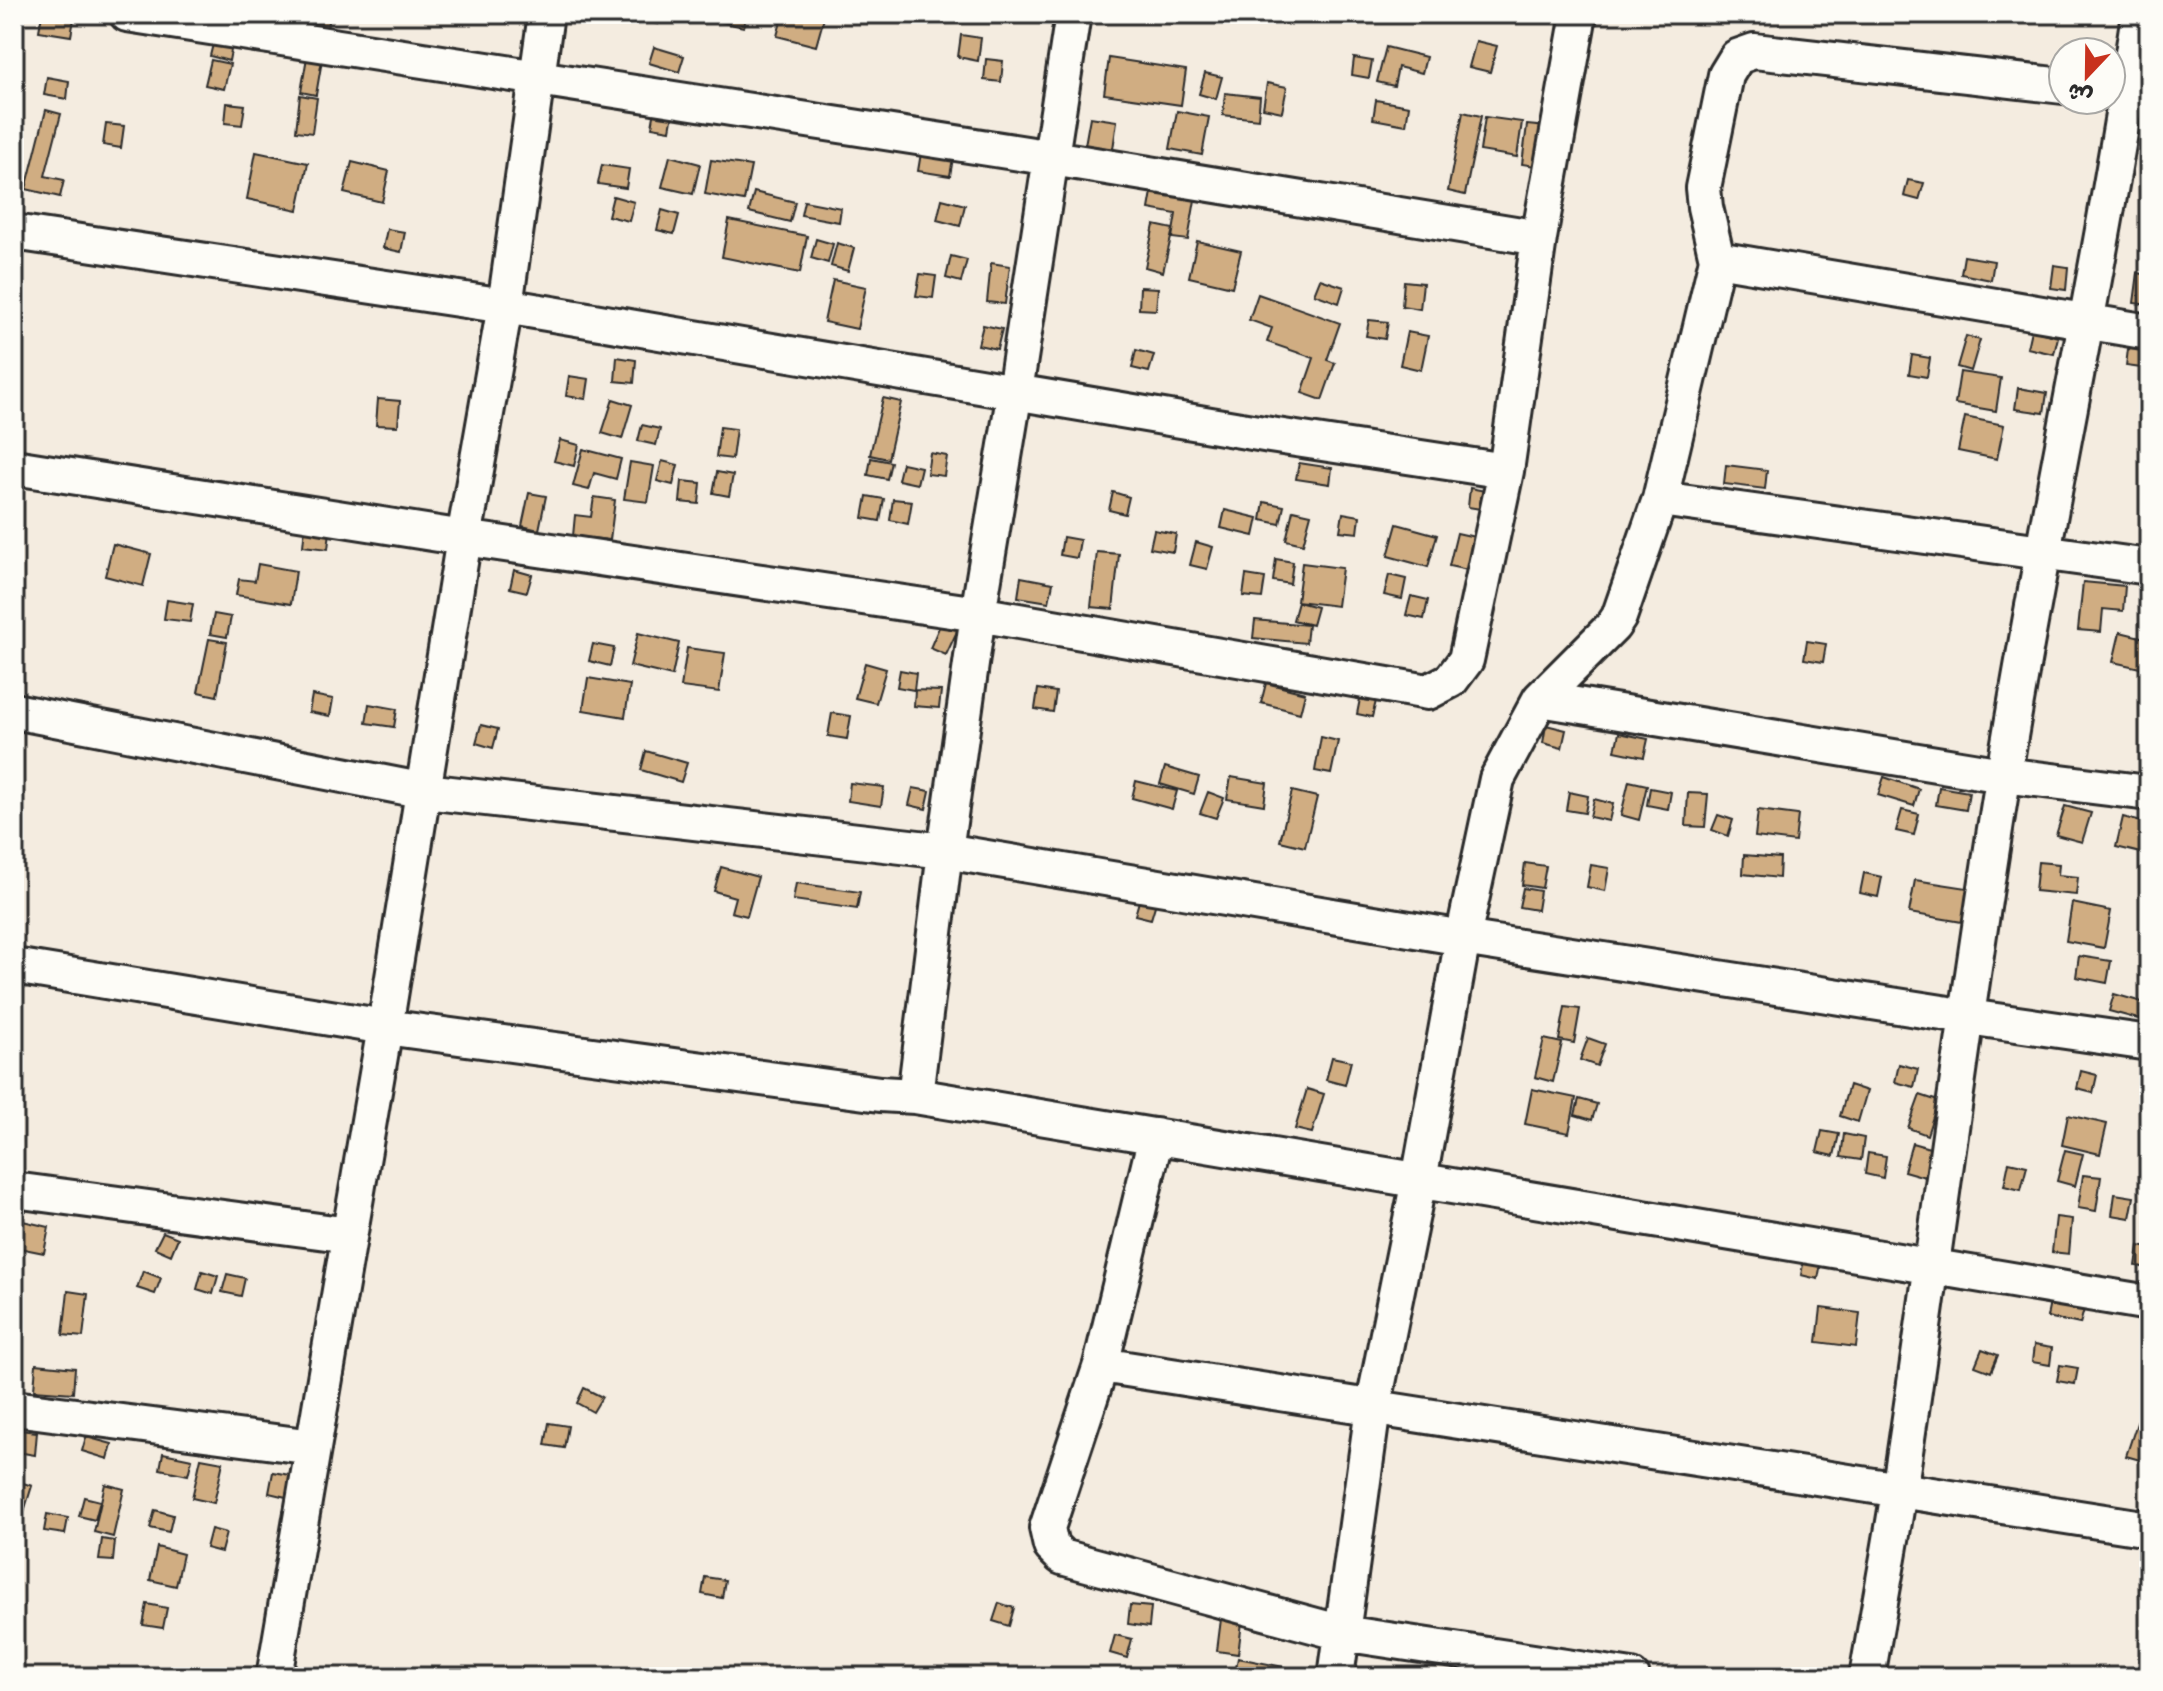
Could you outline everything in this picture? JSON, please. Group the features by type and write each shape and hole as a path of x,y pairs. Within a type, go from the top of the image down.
{"street":[{"path":"127,14 1052,158 1539,238"},
{"path":"274,1677 505,306 546,14"},
{"path":"915,1096 978,614 1073,14"},
{"path":"14,467 978,614 1428,692 1451,680 1466,660 1506,471 1539,238 1579,14"},
{"path":"1867,1677 1899,1490 2003,775 2129,94 2139,14"},
{"path":"1336,1677 1373,1408 1463,938 1497,779 1540,699 1619,617 1660,499 1717,259 1703,188 1726,75 1737,57 1754,51 2047,84"},
{"path":"14,232 505,306 1270,435 1506,471"},
{"path":"1717,259 2149,332"},
{"path":"1660,499 2149,567"},
{"path":"1540,699 2003,775 2149,793"},
{"path":"14,711 425,791 945,851 1463,938 2149,1043"},
{"path":"14,966 385,1027 865,1092 915,1096 2149,1303"},
{"path":"1156,1136 1101,1365 1047,1528 1051,1546 1062,1557 1342,1633 1632,1677"},
{"path":"14,1190 349,1235"},
{"path":"1101,1365 2149,1529"},
{"path":"14,1408 313,1447"}],"building":[{"path":"42,14 74,19 71,36 39,31"},
{"path":"309,14 329,14 327,30 307,27"},
{"path":"641,14 660,14 658,24 639,20"},
{"path":"698,14 746,14 744,27 697,17"},
{"path":"783,14 825,14 816,46 777,36"},
{"path":"959,14 1001,14 999,22"},
{"path":"961,35 981,38 978,61 958,57"},
{"path":"214,40 232,45 229,61 210,56"},
{"path":"1476,41 1497,46 1490,72 1469,67"},
{"path":"654,47 684,56 679,72 649,63"},
{"path":"1386,47 1426,57 1422,73 1398,67 1394,86 1377,82"},
{"path":"307,57 322,60 316,95 301,92"},
{"path":"1109,58 1186,70 1181,105 1104,94"},
{"path":"1354,58 1372,61 1369,78 1352,75"},
{"path":"986,59 1003,61 1001,82 984,80"},
{"path":"211,60 230,64 224,89 205,85"},
{"path":"1205,73 1222,77 1216,99 1199,94"},
{"path":"47,77 69,81 67,99 44,95"},
{"path":"1267,83 1287,87 1282,112 1263,108"},
{"path":"1225,93 1260,97 1258,119 1223,115"},
{"path":"300,95 317,98 312,133 296,131"},
{"path":"1376,100 1409,106 1406,125 1373,119"},
{"path":"227,103 245,105 242,125 225,123"},
{"path":"46,110 61,114 45,176 64,180 60,197 26,189"},
{"path":"655,110 673,113 670,130 652,127"},
{"path":"1177,111 1209,117 1202,155 1170,149"},
{"path":"1463,112 1481,116 1465,195 1448,191"},
{"path":"1090,117 1117,121 1113,149 1085,145"},
{"path":"1485,117 1522,122 1517,157 1480,151"},
{"path":"106,124 124,126 121,148 103,145"},
{"path":"1527,125 1547,127 1542,167 1522,164"},
{"path":"256,152 308,163 298,210 247,199"},
{"path":"921,153 953,158 950,176 918,171"},
{"path":"670,156 700,164 693,194 662,187"},
{"path":"711,160 751,166 744,201 705,194"},
{"path":"352,162 389,171 382,202 344,193"},
{"path":"602,165 629,169 626,188 598,184"},
{"path":"1908,180 1924,183 1919,200 1904,196"},
{"path":"754,192 795,202 790,222 749,212"},
{"path":"1152,192 1195,200 1188,240 1172,238 1176,214 1149,209"},
{"path":"613,196 634,202 629,221 608,216"},
{"path":"942,199 965,205 960,226 937,220"},
{"path":"804,201 841,208 839,222 801,215"},
{"path":"662,210 679,215 674,234 657,230"},
{"path":"729,220 807,236 800,273 722,257"},
{"path":"1154,225 1173,229 1163,272 1145,267"},
{"path":"387,229 405,232 401,252 383,248"},
{"path":"816,239 833,244 828,263 811,258"},
{"path":"1197,241 1241,251 1232,287 1189,277"},
{"path":"837,243 854,248 848,271 831,266"},
{"path":"951,256 967,260 961,282 946,278"},
{"path":"1964,256 1994,261 1991,280 1961,274"},
{"path":"991,263 1010,266 1005,304 987,302"},
{"path":"2054,265 2068,267 2066,290 2051,288"},
{"path":"2138,273 2149,275 2149,305 2134,303"},
{"path":"920,274 936,276 933,298 916,296"},
{"path":"1320,279 1344,287 1339,303 1314,294"},
{"path":"833,280 866,287 857,329 824,322"},
{"path":"1404,281 1423,283 1420,309 1402,306"},
{"path":"1140,287 1158,288 1156,310 1139,309"},
{"path":"1258,294 1340,323 1327,360 1335,363 1322,400 1302,393 1314,358 1267,342 1272,328 1249,320"},
{"path":"1369,320 1388,322 1385,339 1366,336"},
{"path":"983,325 1002,329 997,349 978,345"},
{"path":"2031,330 2058,337 2054,354 2027,348"},
{"path":"1407,332 1428,336 1421,370 1400,365"},
{"path":"1966,336 1980,340 1971,371 1957,367"},
{"path":"2128,349 2149,352 2149,369 2126,366"},
{"path":"1136,350 1154,355 1149,372 1132,368"},
{"path":"14,353 22,356 14,378"},
{"path":"1912,355 1930,358 1927,377 1909,374"},
{"path":"617,357 636,360 634,383 615,381"},
{"path":"1960,372 2001,378 1996,411 1955,404"},
{"path":"569,376 589,379 586,399 566,396"},
{"path":"2018,388 2047,393 2044,413 2015,409"},
{"path":"883,398 901,402 888,459 870,455"},
{"path":"378,399 400,401 398,426 376,425"},
{"path":"613,399 632,405 622,439 602,433"},
{"path":"1965,417 2004,425 1997,459 1958,451"},
{"path":"642,425 660,429 656,445 638,441"},
{"path":"720,427 736,429 732,459 716,457"},
{"path":"560,440 579,445 574,466 554,461"},
{"path":"583,449 621,459 616,479 594,473 589,490 573,486"},
{"path":"930,453 947,456 944,476 927,474"},
{"path":"871,458 891,462 887,479 868,475"},
{"path":"662,461 678,465 673,485 657,481"},
{"path":"630,462 654,466 648,502 624,499"},
{"path":"902,463 921,467 917,484 898,480"},
{"path":"1299,463 1332,468 1330,484 1296,479"},
{"path":"1726,465 1767,470 1765,489 1724,484"},
{"path":"717,472 733,475 729,496 713,493"},
{"path":"682,481 701,483 699,504 680,502"},
{"path":"1470,488 1490,492 1487,510 1468,507"},
{"path":"1113,492 1129,497 1125,514 1109,510"},
{"path":"529,493 546,496 539,530 522,526"},
{"path":"867,496 884,499 880,521 863,518"},
{"path":"594,497 615,500 610,540 573,536 575,515 591,517"},
{"path":"893,499 912,501 908,524 890,520"},
{"path":"1264,502 1284,506 1280,524 1261,520"},
{"path":"1225,510 1258,518 1254,536 1221,528"},
{"path":"1293,510 1311,514 1303,544 1286,540"},
{"path":"1343,513 1360,516 1358,533 1340,531"},
{"path":"1397,524 1437,535 1428,567 1388,556"},
{"path":"305,527 330,531 328,549 303,546"},
{"path":"1154,530 1176,534 1173,552 1150,548"},
{"path":"1457,533 1484,539 1477,572 1449,566"},
{"path":"1063,537 1080,540 1077,558 1060,555"},
{"path":"1196,542 1213,547 1207,569 1190,565"},
{"path":"113,544 151,554 143,586 105,576"},
{"path":"1097,552 1119,554 1113,609 1091,607"},
{"path":"1276,559 1293,562 1290,584 1273,581"},
{"path":"1302,563 1342,568 1337,606 1297,601"},
{"path":"258,564 296,571 291,604 236,595 239,579 255,581"},
{"path":"514,570 532,575 527,592 510,588"},
{"path":"1246,575 1265,578 1262,598 1243,596"},
{"path":"1389,575 1406,579 1402,599 1384,595"},
{"path":"1021,577 1053,583 1049,602 1018,597"},
{"path":"2083,582 2125,586 2123,611 2103,609 2101,632 2078,630"},
{"path":"1411,596 1428,600 1424,619 1406,615"},
{"path":"167,600 193,604 190,622 164,619"},
{"path":"1298,602 1317,607 1312,625 1293,620"},
{"path":"214,614 231,617 227,637 210,634"},
{"path":"943,618 960,625 946,655 930,648"},
{"path":"1255,620 1308,625 1306,643 1253,638"},
{"path":"2120,632 2149,639 2149,670 2113,662"},
{"path":"638,633 679,643 672,676 630,666"},
{"path":"209,639 227,642 217,696 198,692"},
{"path":"1807,641 1826,644 1823,662 1804,659"},
{"path":"593,644 614,648 610,666 589,661"},
{"path":"687,648 725,653 719,692 681,687"},
{"path":"865,663 886,669 876,703 855,698"},
{"path":"900,670 916,673 914,690 897,687"},
{"path":"588,678 630,685 625,717 583,710"},
{"path":"1266,683 1305,693 1300,713 1261,703"},
{"path":"1038,689 1056,692 1053,712 1035,709"},
{"path":"1362,689 1378,693 1372,717 1357,714"},
{"path":"915,690 941,691 939,708 914,706"},
{"path":"312,695 333,699 330,716 309,712"},
{"path":"369,704 397,709 394,727 366,723"},
{"path":"832,713 851,716 847,739 828,736"},
{"path":"481,725 498,729 493,748 476,743"},
{"path":"1546,725 1566,730 1562,748 1543,743"},
{"path":"1619,733 1648,739 1644,757 1615,751"},
{"path":"1321,737 1338,741 1331,774 1315,771"},
{"path":"646,751 687,763 681,782 641,770"},
{"path":"1165,767 1199,777 1194,794 1160,784"},
{"path":"1231,777 1267,783 1264,805 1227,799"},
{"path":"1884,777 1919,789 1914,806 1878,795"},
{"path":"1136,781 1177,791 1172,809 1132,798"},
{"path":"1629,781 1647,785 1639,820 1621,815"},
{"path":"850,783 884,787 881,806 848,801"},
{"path":"1939,787 1969,792 1966,810 1936,805"},
{"path":"913,788 930,791 926,809 909,805"},
{"path":"1650,788 1671,792 1668,809 1647,805"},
{"path":"1292,791 1317,797 1305,847 1280,841"},
{"path":"1208,792 1224,798 1216,818 1200,813"},
{"path":"1569,792 1588,796 1585,813 1566,810"},
{"path":"1688,793 1708,794 1705,827 1686,826"},
{"path":"1594,799 1613,804 1609,821 1590,817"},
{"path":"2065,806 2091,813 2082,842 2056,835"},
{"path":"1758,810 1798,815 1795,842 1755,837"},
{"path":"1902,810 1919,814 1914,835 1896,831"},
{"path":"1718,815 1733,820 1728,836 1712,830"},
{"path":"2123,817 2149,824 2149,855 2116,847"},
{"path":"1744,855 1780,858 1779,878 1743,874"},
{"path":"2038,862 2059,864 2058,875 2078,877 2076,895 2035,891"},
{"path":"1525,863 1546,866 1542,888 1522,885"},
{"path":"1591,865 1609,868 1605,891 1587,887"},
{"path":"721,867 758,877 747,916 731,912 735,897 714,891"},
{"path":"1864,873 1882,877 1878,897 1860,893"},
{"path":"1147,874 1163,879 1151,919 1135,915"},
{"path":"1915,880 1974,889 1968,923 1909,913"},
{"path":"796,883 860,892 857,909 793,900"},
{"path":"1523,888 1540,891 1537,910 1519,907"},
{"path":"2072,903 2111,911 2104,948 2066,941"},
{"path":"2079,956 2111,961 2107,983 2076,977"},
{"path":"2114,994 2149,1004 2149,1022 2109,1011"},
{"path":"1565,1007 1580,1009 1574,1043 1559,1040"},
{"path":"1588,1038 1605,1044 1597,1066 1580,1060"},
{"path":"1544,1039 1562,1043 1553,1082 1535,1077"},
{"path":"1332,1057 1351,1061 1345,1085 1326,1080"},
{"path":"1899,1064 1918,1069 1914,1087 1895,1082"},
{"path":"2081,1071 2097,1075 2093,1093 2077,1089"},
{"path":"1849,1085 1867,1091 1858,1122 1840,1116"},
{"path":"1307,1089 1324,1094 1312,1133 1295,1129"},
{"path":"1532,1089 1576,1098 1569,1133 1525,1124"},
{"path":"1920,1095 1938,1101 1927,1135 1908,1128"},
{"path":"1579,1099 1597,1104 1592,1120 1575,1115"},
{"path":"2068,1115 2107,1124 2100,1154 2062,1145"},
{"path":"1822,1131 1839,1134 1834,1156 1817,1152"},
{"path":"1844,1134 1864,1138 1861,1160 1841,1157"},
{"path":"1912,1143 1933,1149 1925,1177 1904,1171"},
{"path":"2065,1150 2083,1154 2075,1186 2057,1181"},
{"path":"1868,1153 1886,1156 1883,1178 1865,1174"},
{"path":"2009,1162 2027,1166 2021,1190 2004,1186"},
{"path":"2083,1175 2101,1177 2096,1211 2078,1208"},
{"path":"2115,1194 2134,1197 2130,1218 2112,1215"},
{"path":"2056,1217 2072,1219 2069,1254 2052,1252"},
{"path":"14,1219 49,1227 44,1253 14,1247"},
{"path":"163,1232 178,1238 171,1255 155,1248"},
{"path":"2139,1246 2149,1248 2149,1268 2136,1266"},
{"path":"1804,1259 1821,1263 1818,1279 1801,1275"},
{"path":"143,1271 161,1278 155,1294 137,1288"},
{"path":"202,1271 218,1276 213,1294 197,1289"},
{"path":"227,1274 245,1278 241,1296 222,1292"},
{"path":"68,1291 88,1294 83,1337 63,1335"},
{"path":"2051,1298 2085,1306 2080,1324 2047,1317"},
{"path":"1821,1308 1860,1313 1856,1347 1817,1342"},
{"path":"2034,1345 2052,1348 2050,1365 2032,1362"},
{"path":"1982,1349 1998,1355 1991,1372 1975,1366"},
{"path":"36,1364 75,1368 73,1393 34,1390"},
{"path":"2060,1365 2078,1368 2075,1384 2057,1381"},
{"path":"584,1388 602,1397 593,1412 577,1403"},
{"path":"2139,1417 2149,1420 2147,1462 2126,1456"},
{"path":"549,1423 568,1426 564,1448 545,1445"},
{"path":"19,1430 37,1432 35,1455 17,1452"},
{"path":"86,1437 112,1444 108,1459 82,1451"},
{"path":"163,1453 192,1459 188,1475 160,1469"},
{"path":"201,1458 223,1462 214,1503 192,1498"},
{"path":"273,1472 290,1475 286,1497 269,1493"},
{"path":"14,1480 32,1486 22,1518 14,1515"},
{"path":"105,1484 124,1489 113,1537 94,1532"},
{"path":"84,1497 100,1501 95,1520 79,1516"},
{"path":"155,1510 173,1515 169,1532 150,1528"},
{"path":"47,1514 68,1518 65,1534 44,1531"},
{"path":"211,1529 226,1533 221,1552 206,1548"},
{"path":"14,1535 19,1536 15,1556 14,1556"},
{"path":"102,1539 115,1541 113,1561 99,1560"},
{"path":"157,1547 183,1554 176,1586 150,1580"},
{"path":"705,1577 725,1580 722,1598 702,1594"},
{"path":"999,1603 1014,1608 1009,1626 993,1621"},
{"path":"147,1604 167,1608 163,1628 143,1625"},
{"path":"1130,1605 1151,1607 1149,1627 1128,1624"},
{"path":"1221,1619 1242,1622 1238,1654 1217,1651"},
{"path":"1115,1635 1132,1639 1127,1658 1110,1653"},
{"path":"1238,1658 1304,1671 1303,1677 1234,1677"},
{"path":"946,1671 966,1674 966,1677 946,1677"}]}
